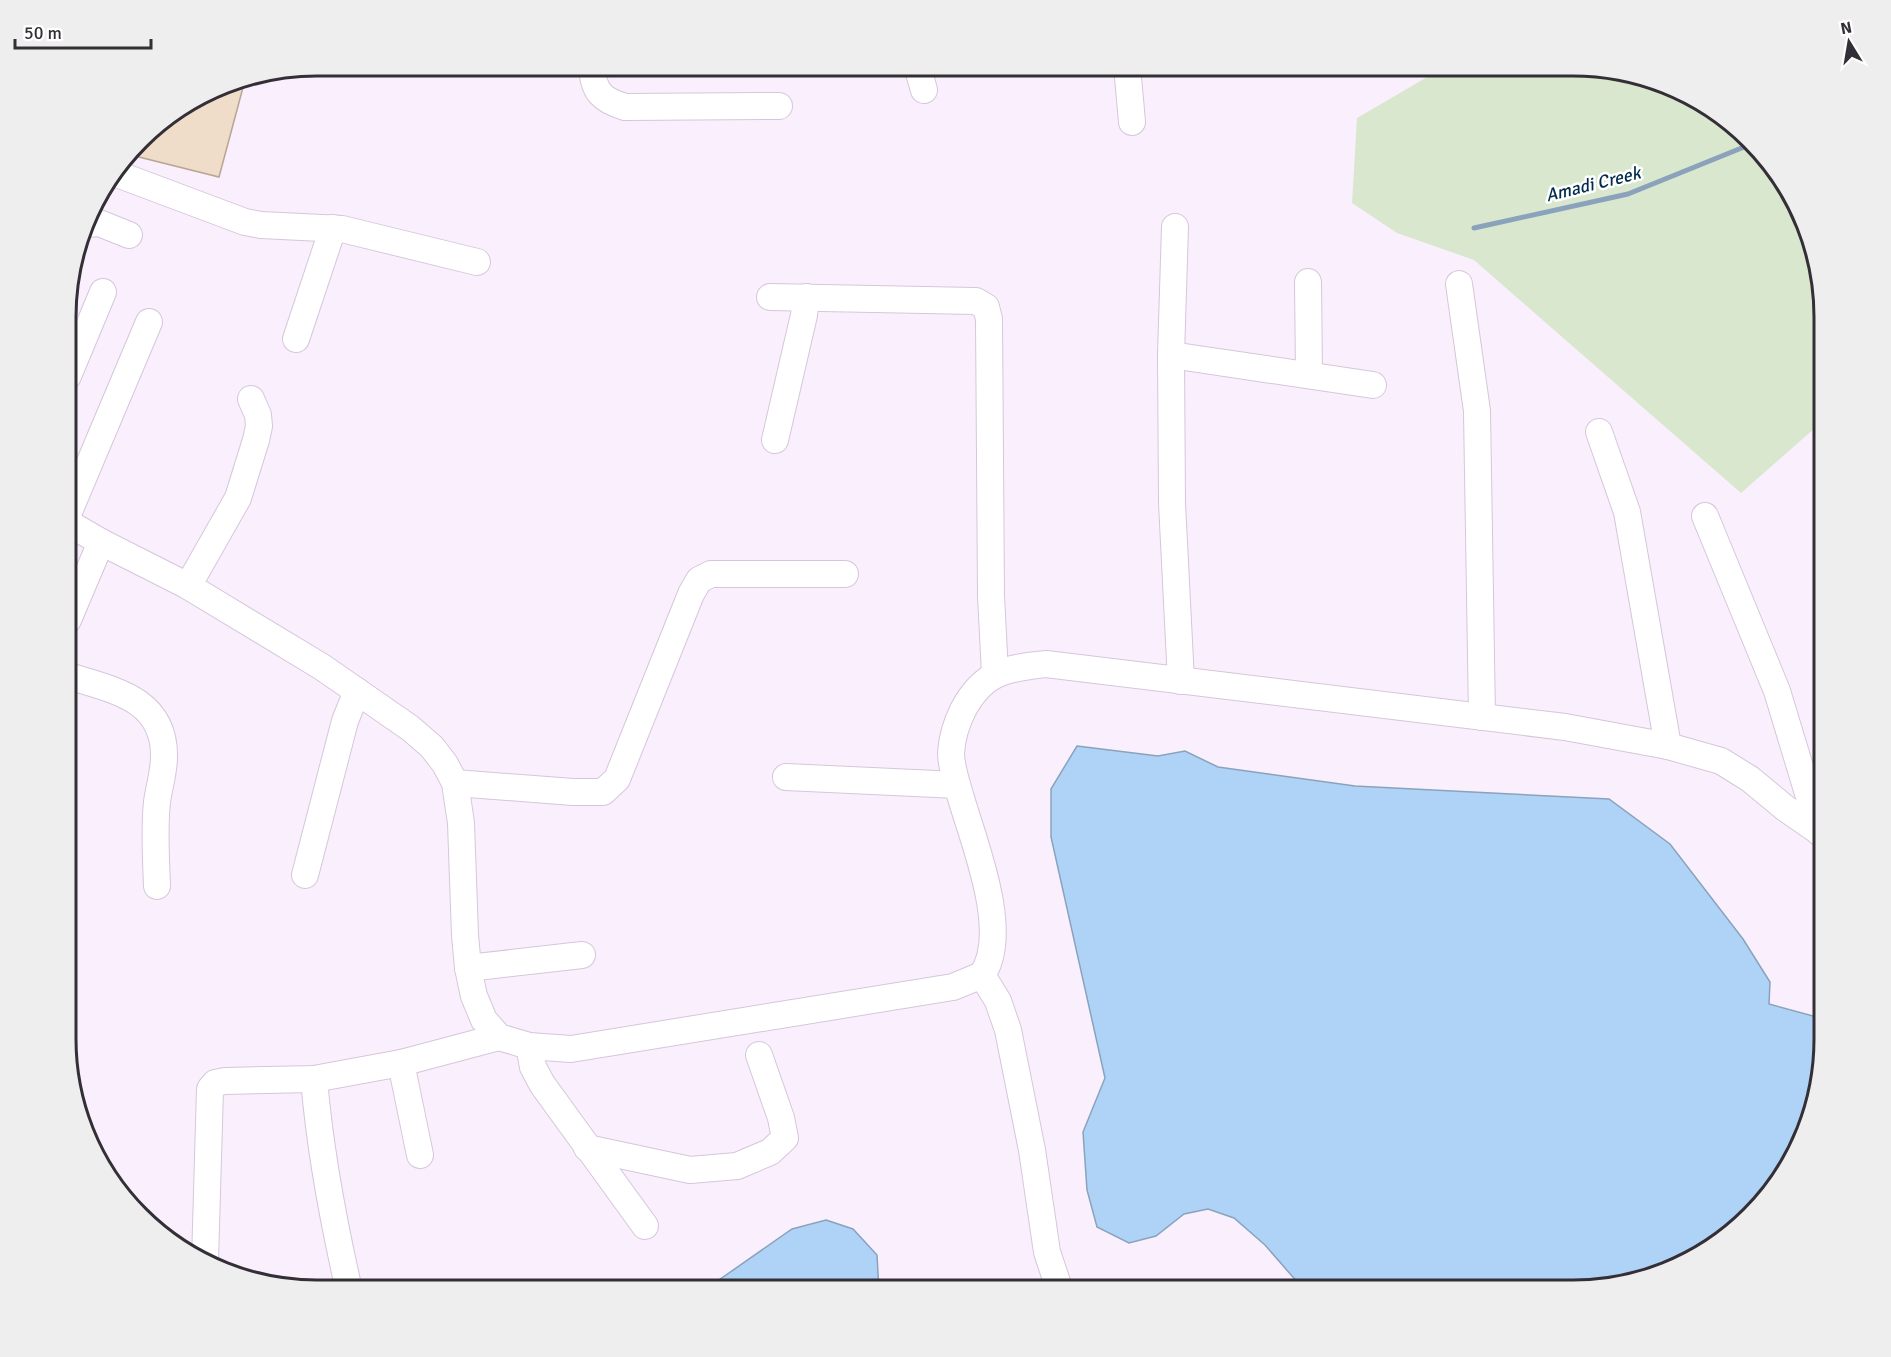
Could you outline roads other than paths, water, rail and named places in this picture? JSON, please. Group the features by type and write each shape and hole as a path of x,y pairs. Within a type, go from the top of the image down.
{"street":[{"path":"595,76 600,95 609,102 625,107 779,106"},
{"path":"1128,76 1132,122"},
{"path":"122,176 245,222 261,225 333,228 477,262"},
{"path":"96,223 129,235"},
{"path":"1175,226 1172,503 1181,681"},
{"path":"296,339 333,228"},
{"path":"1308,282 1309,375"},
{"path":"1459,284 1477,411 1482,717"},
{"path":"76,357 103,292"},
{"path":"770,297 976,301 983,304 987,310 989,319 991,596 995,674"},
{"path":"775,440 804,315 806,297"},
{"path":"76,495 149,322"},
{"path":"1172,356 1373,385"},
{"path":"188,586 238,498 259,426 258,415 251,399"},
{"path":"1599,432 1627,512 1668,746"},
{"path":"1705,516 1777,691 1814,809"},
{"path":"76,527 188,586 322,667 410,728 432,747 445,764 455,783 461,823 468,968 474,996 484,1020 499,1037"},
{"path":"76,601 101,542"},
{"path":"455,783 573,792 603,792 617,779 681,618 699,579 711,574 845,574"},
{"path":"205,1253 210,1089 215,1083 314,1079 401,1063 499,1037 529,1046 571,1049 952,987 982,975 991,955 993,932 991,910 951,756 955,725 969,699 980,685 995,674 1014,668 1046,664 1565,727 1668,746 1721,761 1750,779 1814,828"},
{"path":"76,678 118,691 136,702 156,719 163,735 164,759 157,804 157,886"},
{"path":"305,875 345,721 357,691"},
{"path":"786,777 957,785"},
{"path":"468,968 582,955"},
{"path":"982,975 998,1001 1008,1030 1032,1150 1047,1252 1056,1280"},
{"path":"529,1046 533,1067 542,1084 645,1226"},
{"path":"587,1148 690,1170 737,1166 770,1152 784,1138 781,1118 759,1055"},
{"path":"401,1063 420,1155"},
{"path":"314,1079 327,1187 347,1280"}],"water":[{"path":"1077,746 1158,756 1185,751 1218,767 1355,786 1609,799 1670,844 1743,939 1770,982 1769,1004 1814,1016 1814,1055 1810,1087 1802,1117 1790,1146 1765,1186 1744,1210 1720,1231 1680,1256 1651,1268 1621,1276 1589,1280 1295,1280 1265,1245 1234,1218 1208,1209 1184,1214 1156,1236 1129,1243 1097,1227 1087,1190 1083,1132 1105,1078 1051,837 1051,789"},
{"path":"826,1220 853,1229 877,1255 878,1280 719,1280 792,1229"}],"waterway":[{"name":"Amadi Creek","path":"1474,228 1628,194 1744,147"}]}
